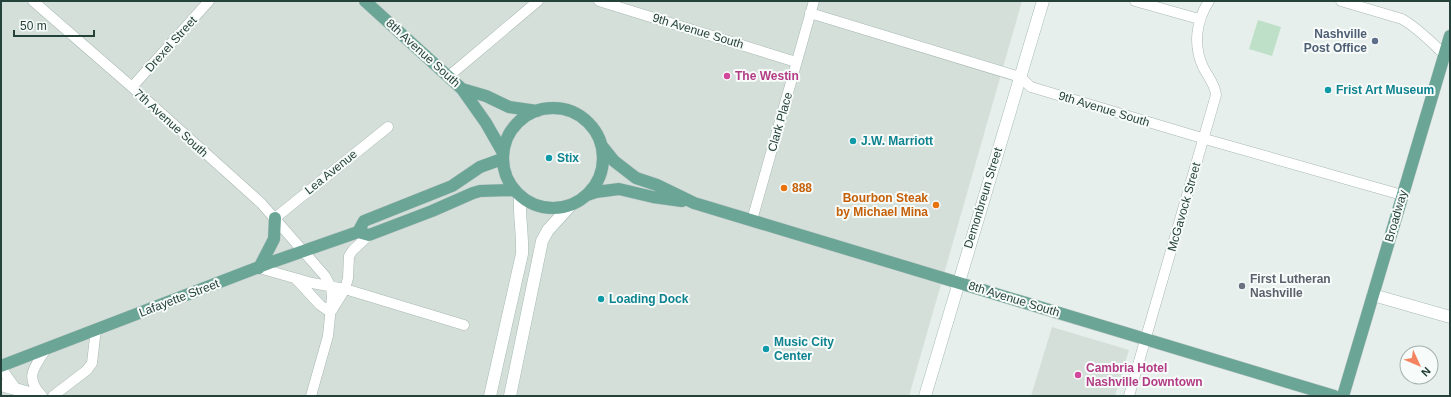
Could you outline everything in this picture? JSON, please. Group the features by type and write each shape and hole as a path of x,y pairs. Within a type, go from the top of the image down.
{"main road":[{"name":"Demonbreun Street","path":"925,396 1043,1"},
{"name":"8th Avenue South","path":"371,3 462,89 486,124 502,155"},
{"name":"Broadway","path":"1344,396 1402,195 1447,58 1450,36"},
{"name":"8th Avenue South","path":"462,89 486,96 509,107 537,111"},
{"path":"490,396 522,254 522,233 517,194 505,173 502,155 508,137 515,126 525,117 537,111 549,108 560,108 572,112 582,117 591,125 598,135 602,146 604,160 596,185 587,195 579,202 570,206 556,209 542,208 517,194"},
{"name":"8th Avenue South","path":"602,146 614,162 636,178 656,185 694,203 1334,396"},
{"name":"Lafayette Street","path":"364,234 364,221 452,186 480,167 502,155"},
{"name":"8th Avenue South","path":"587,195 596,192 619,189 653,198 694,203"},
{"name":"Lafayette Street","path":"1,367 96,329 304,251 364,234 432,211 473,193 480,191 517,194"},
{"path":"510,396 542,241 548,230 570,206"},
{"path":"259,268 274,239 274,218"},
{"path":"1373,295 1450,317"},
{"path":"1,385 41,396"}],"street":[{"name":"7th Avenue South","path":"33,1 132,87 261,203 325,276 331,287"},
{"name":"Drexel Street","path":"132,87 209,1"},
{"path":"449,76 538,1"},
{"name":"9th Avenue South","path":"599,1 796,62"},
{"name":"Clark Place","path":"752,220 814,1"},
{"path":"1135,1 1199,19 1209,1"},
{"path":"1341,1 1402,19 1425,36 1447,58"},
{"name":"9th Avenue South","path":"810,13 1020,77 1031,86 1203,138 1402,195"},
{"name":"McGavock Street","path":"1129,396 1216,95 1216,89 1203,67 1199,55 1197,42 1199,19"},
{"name":"Lea Avenue","path":"274,218 388,127"},
{"path":"330,312 345,289 348,278 349,256 364,234"},
{"path":"259,268 331,287 345,289 464,325"},
{"path":"295,278 320,305 330,312"},
{"path":"311,396 328,336 331,287"},
{"path":"53,396 88,370 92,363 96,329"},
{"path":"41,396 33,384 31,375 33,368 46,349"},
{"path":"1,367 16,389"}],"shaded area":[{"path":"1,1 1022,1 909,396 1,396"},
{"name":"Cambria Hotel Nashville Downtown","path":"1052,327 1129,350 1115,396 1031,396"}],"green space":[{"path":"1258,20 1281,27 1272,56 1249,49"}],"place":[{"name":"Nashville Post Office","path":"1375,41"},
{"name":"The Westin","path":"727,76"},
{"name":"Frist Art Museum","path":"1328,90"},
{"name":"J.W. Marriott","path":"853,141"},
{"name":"Stix","path":"549,158"},
{"name":"888","path":"784,188"},
{"name":"Bourbon Steak by Michael Mina","path":"936,205"},
{"name":"First Lutheran Nashville","path":"1242,286"},
{"name":"Loading Dock","path":"601,299"},
{"name":"Music City Center","path":"766,349"},
{"name":"Cambria Hotel Nashville Downtown","path":"1078,375"}]}
